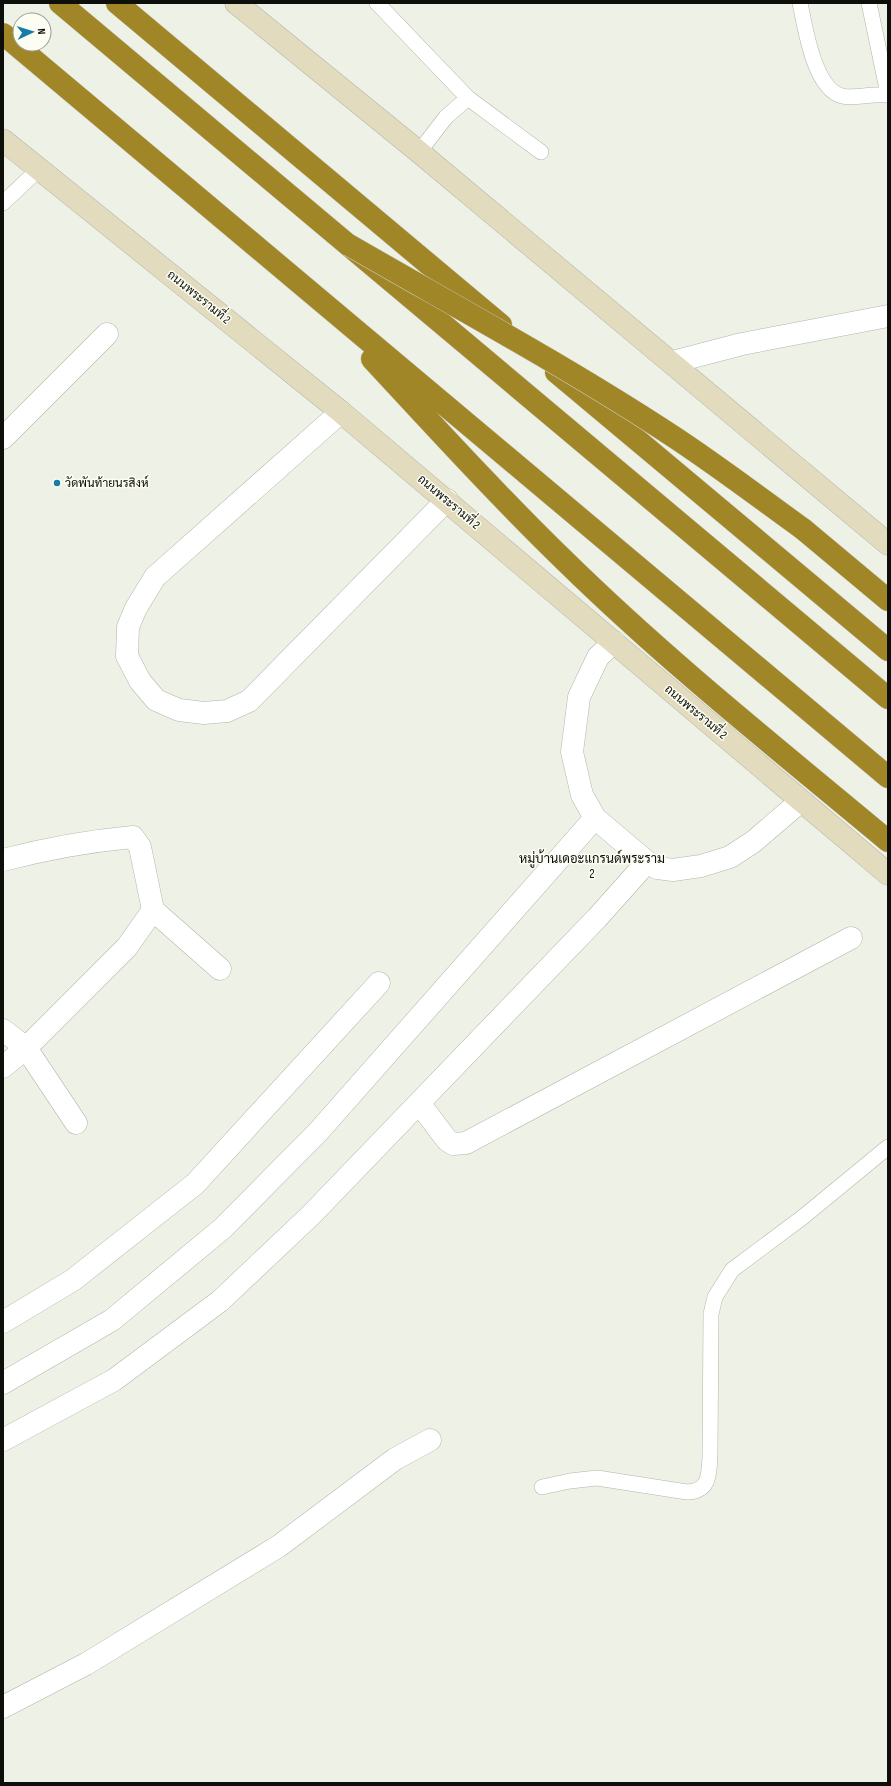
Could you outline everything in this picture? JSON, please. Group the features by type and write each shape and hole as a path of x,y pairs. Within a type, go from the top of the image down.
{"highway":[{"path":"60,3 888,698"},
{"path":"117,3 888,650"},
{"path":"3,18 12,26"},
{"path":"3,34 888,777"},
{"path":"43,52 888,762"},
{"path":"349,245 567,370 674,437 802,529 888,600"},
{"path":"308,290 455,448 566,562 685,672 888,842"}],"main road":[{"path":"236,3 673,362 888,544"},
{"name":"ถนนพระรามที่ 2","path":"3,140 341,412 888,874"}],"street":[{"path":"673,362 742,344 888,316"},
{"path":"3,438 107,334"},
{"path":"341,412 155,577 136,608 128,627 127,656 140,681 156,700 180,710 204,713 227,710 250,701 447,500"},
{"path":"614,642 598,657 578,697 572,752 582,795 595,818 647,862 657,868 672,870 701,866 730,857 753,842 801,801"},
{"path":"3,1383 112,1320 223,1228 318,1132 595,818"},
{"path":"3,860 36,851 104,840 133,838 140,847 153,910 220,970"},
{"path":"3,1440 114,1380 220,1301 311,1215 597,918 647,862"},
{"path":"3,1067 26,1048 127,947 153,910"},
{"path":"419,1102 447,1140 453,1144 466,1144 851,938"},
{"path":"3,1322 73,1280 195,1184 379,983"},
{"path":"3,1030 26,1048 76,1123"},
{"path":"3,1707 86,1664 279,1546 395,1459 430,1440"}],"lane":[{"path":"376,3 468,98 541,152"},
{"path":"800,3 808,45 816,66 824,81 833,91 842,96 888,94 869,3"},
{"path":"419,152 446,117 468,98"},
{"path":"3,203 39,169"},
{"path":"542,1487 597,1478 687,1492 694,1492 702,1488 708,1478 710,1456 711,1314 715,1297 732,1270 803,1217 888,1147"}],"place":[{"name":"วัดพันท้ายนรสิงห์","path":"57,483"}],"district":[{"name":"หมู่บ้านเดอะแกรนด์พระราม 2","path":"592,866"}]}
